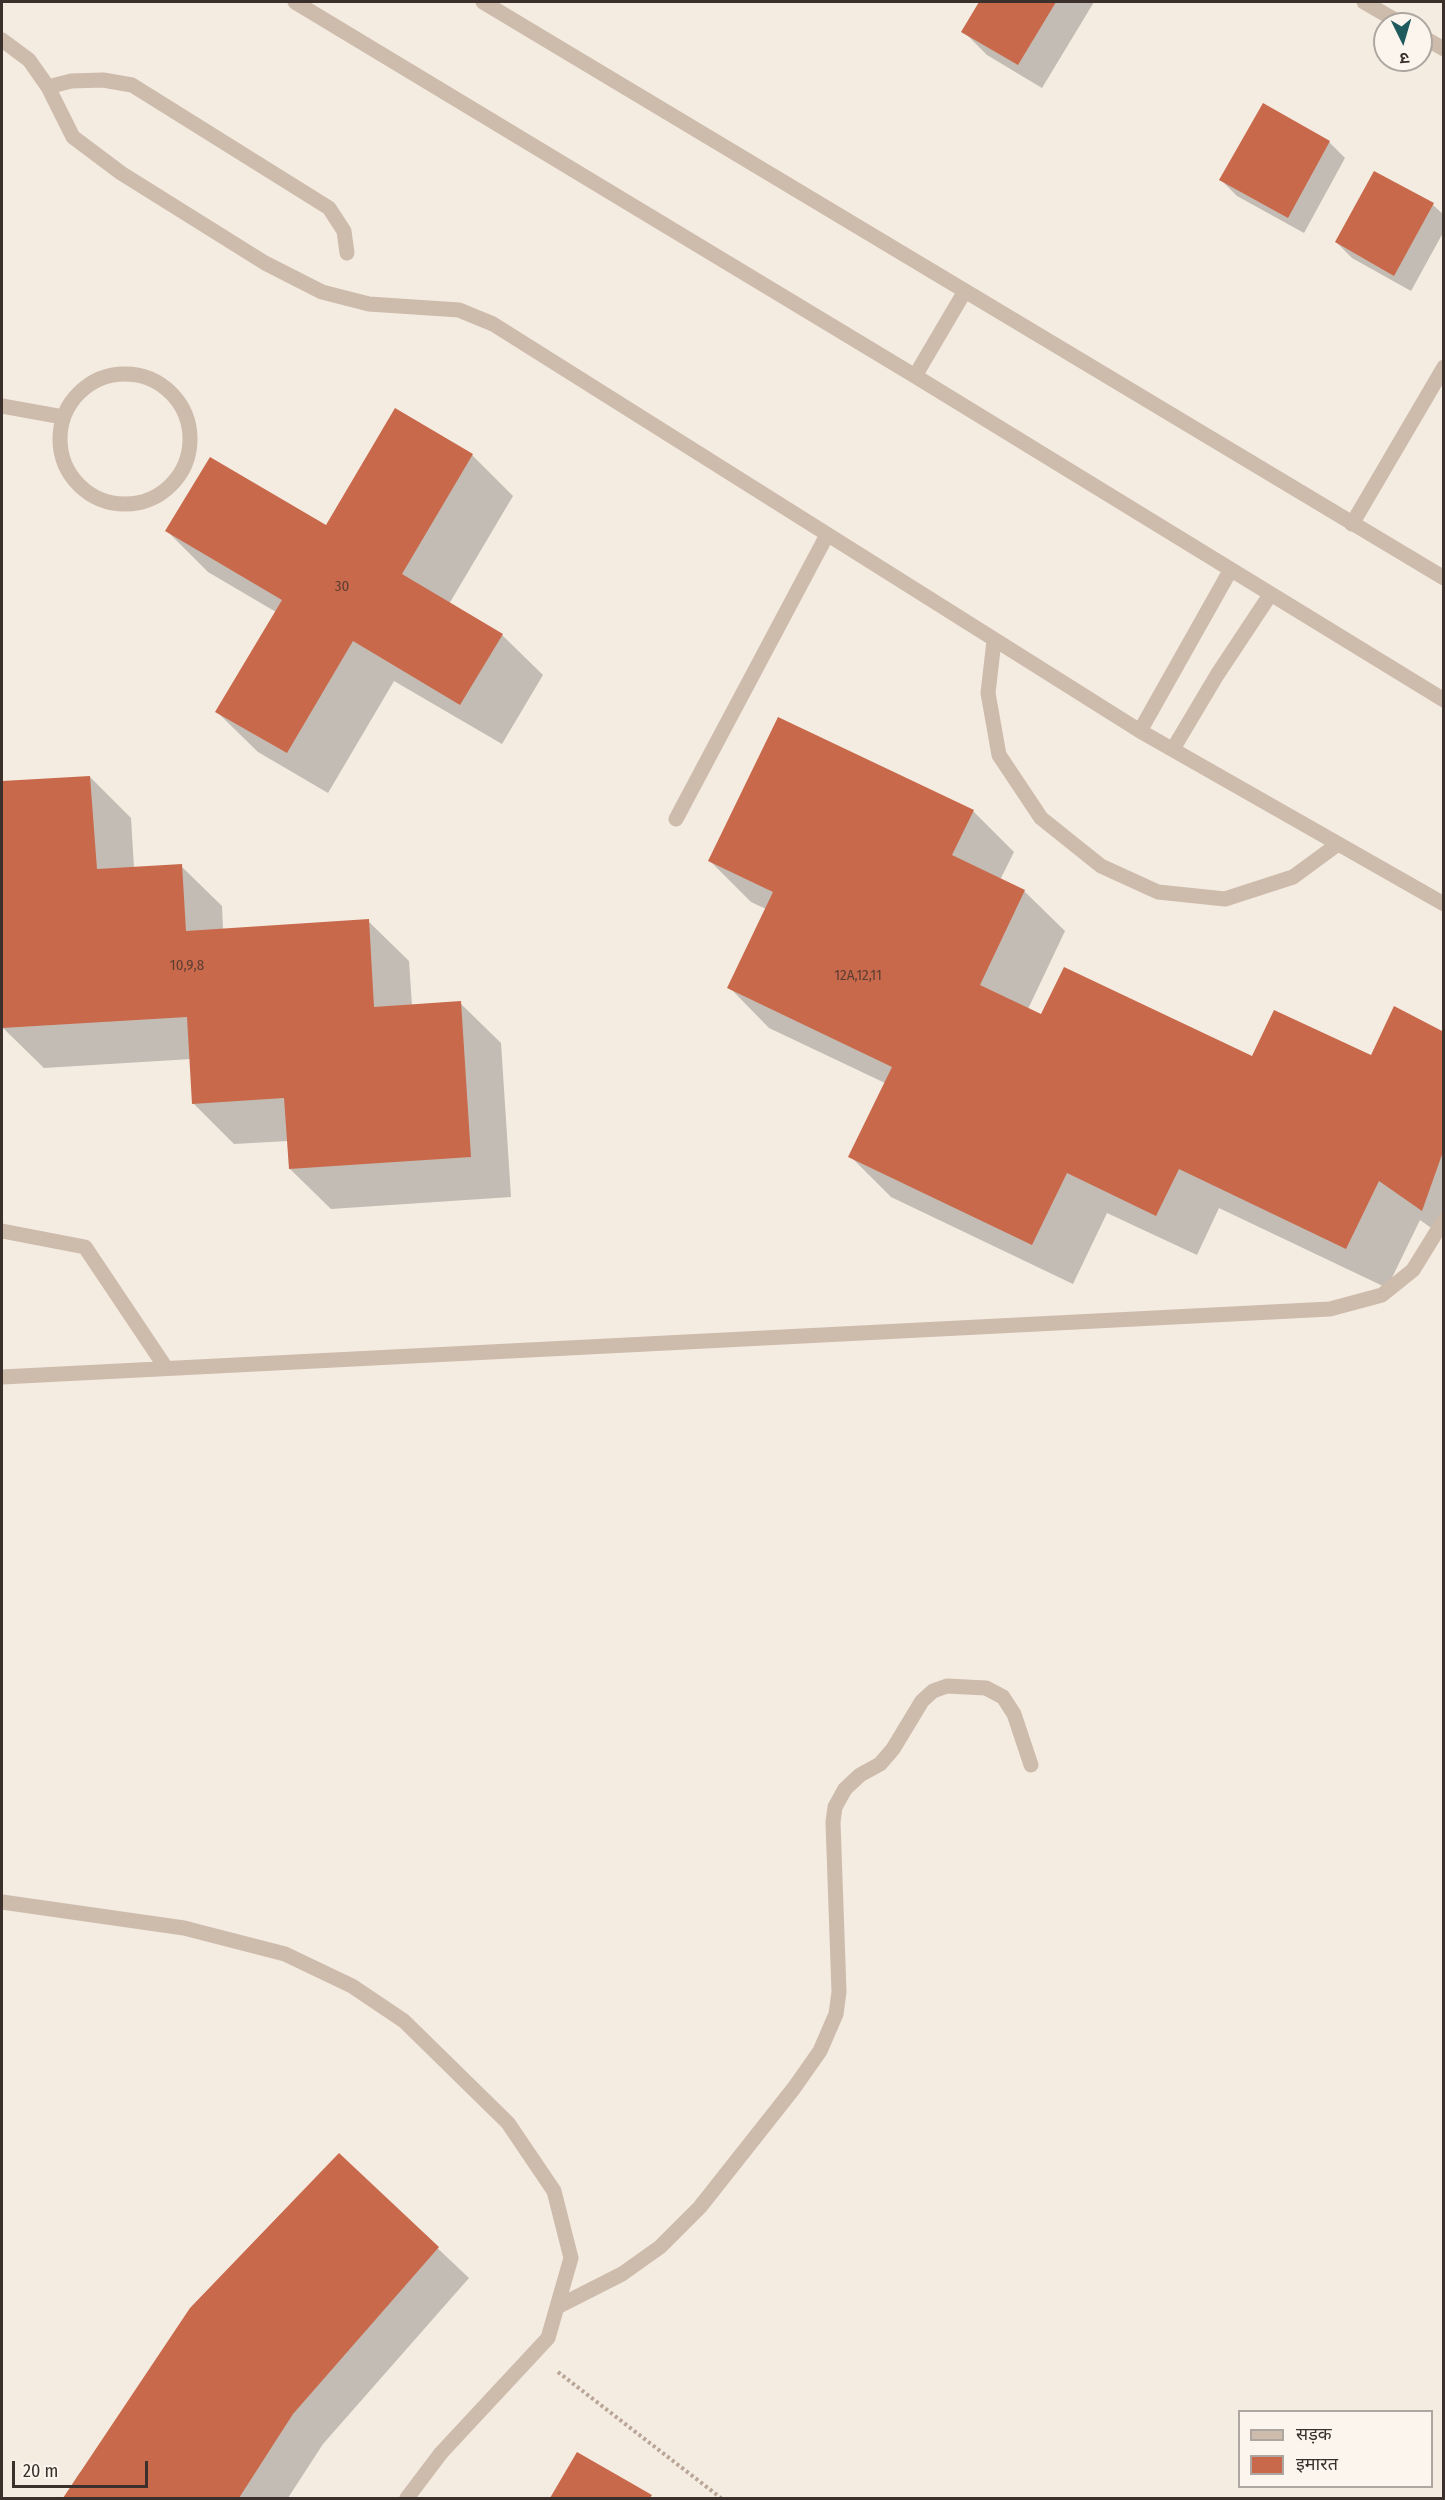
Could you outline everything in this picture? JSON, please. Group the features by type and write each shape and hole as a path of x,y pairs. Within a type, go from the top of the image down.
{"street":[{"path":"295,2 915,376 1443,700"},
{"path":"483,2 1443,578"},
{"path":"1364,2 1381,12"},
{"path":"2,40 28,60 48,87 73,137 121,173 265,263 322,292 369,304 459,310 493,324 1140,731 1443,904"},
{"path":"48,87 71,81 103,80 132,85 329,208 344,231 347,253"},
{"path":"915,376 964,291"},
{"path":"1352,524 1443,367"},
{"path":"131,373 153,379 172,392 185,410 192,432 190,455 180,475 165,492 144,502 124,504 103,501 85,491 71,476 62,458 60,437 63,417 72,399 87,385 108,375 131,373"},
{"path":"2,406 63,417"},
{"path":"676,819 827,535"},
{"path":"1140,731 1230,571"},
{"path":"1173,749 1217,675 1270,595"},
{"path":"994,640 988,693 999,755 1041,818 1101,866 1158,892 1225,899 1293,877 1338,844"},
{"path":"2,1377 1330,1309 1383,1295 1413,1270 1443,1220"},
{"path":"2,1231 86,1247 166,1368"},
{"path":"556,2307 622,2274 660,2247 700,2207 794,2088 820,2051 836,2014 839,1992 833,1822 835,1807 845,1789 860,1775 880,1764 893,1749 922,1701 933,1691 947,1686 986,1688 1003,1697 1014,1714 1031,1765"},
{"path":"2,1902 184,1928 285,1954 352,1986 404,2021 508,2123 554,2191 571,2258 548,2338 441,2453 407,2499"}],"path":[{"path":"548,2338 558,2374 721,2499"}],"building":[{"path":"979,2 1056,2 1018,65 961,32"},
{"path":"1263,103 1330,141 1288,218 1219,180"},
{"path":"1374,171 1434,203 1394,276 1335,242"},
{"path":"395,408 473,454 402,574 503,634 460,705 353,641 287,753 215,712 282,600 165,531 210,457 326,525"},
{"path":"778,717 974,810 952,855 1025,890 980,985 1041,1014 1064,967 1252,1056 1274,1010 1371,1055 1394,1006 1444,1032 1444,1149 1422,1211 1379,1181 1346,1249 1179,1169 1156,1216 1067,1173 1032,1245 848,1157 892,1067 727,988 773,892 708,861"},
{"path":"90,776 97,869 182,864 186,931 369,919 374,1007 461,1001 471,1157 289,1169 284,1098 192,1104 187,1017 2,1028 2,781"},
{"path":"339,2153 439,2247 293,2414 239,2498 63,2498 190,2308"},
{"path":"577,2452 652,2495 650,2498 550,2498"}]}
